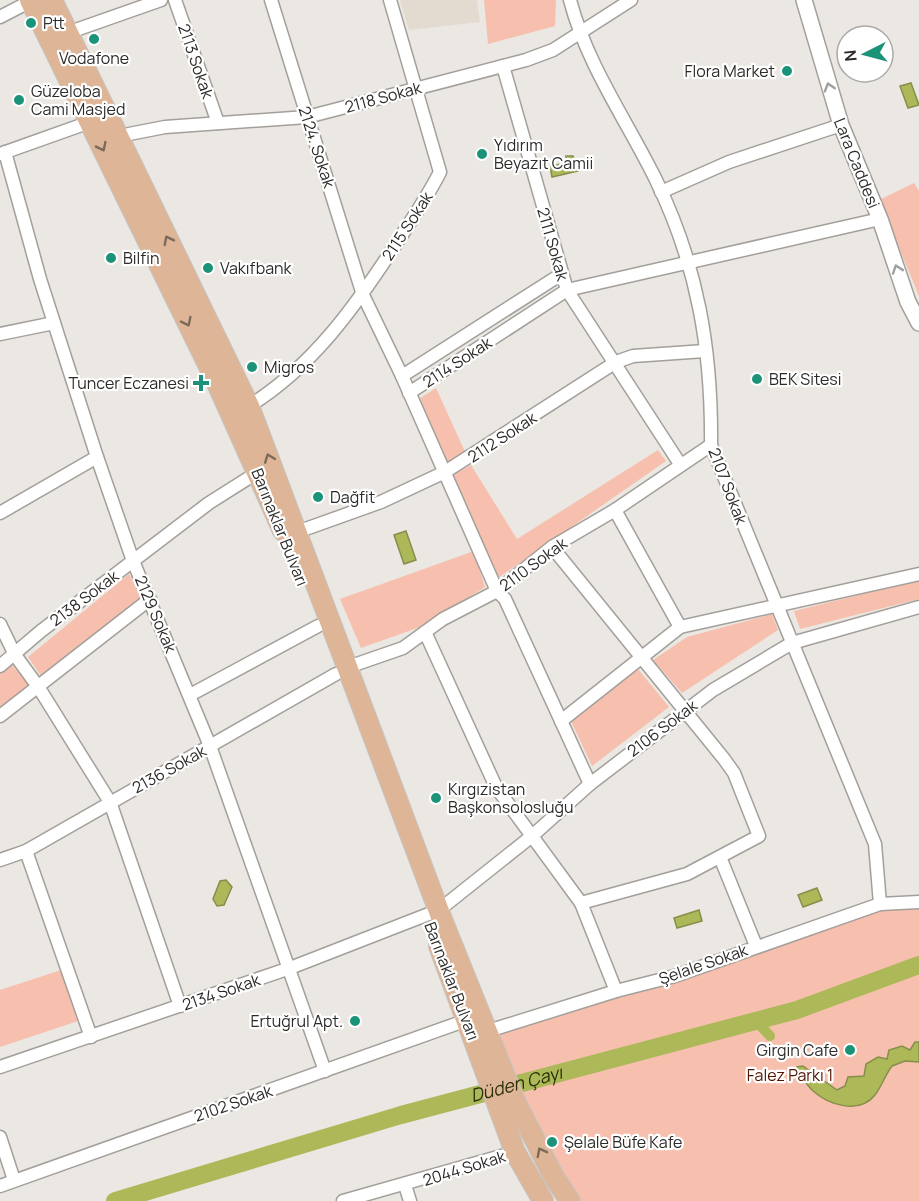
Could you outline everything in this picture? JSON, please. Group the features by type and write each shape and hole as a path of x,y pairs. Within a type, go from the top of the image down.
{"main road":[{"name":"Barınaklar Bulvarı","path":"52,0 249,406 297,532 342,671 434,913 467,1020 494,1070"},
{"name":"Barınaklar Bulvarı","path":"31,1 258,472 318,626 342,671"},
{"path":"434,913 488,1031 494,1070 507,1104 515,1152 543,1201"},
{"path":"507,1104 570,1201"}],"street":[{"path":"67,33 161,0"},
{"name":"2113 Sokak","path":"175,0 218,123"},
{"name":"2124. Sokak","path":"271,0 363,295 409,393"},
{"name":"2115 Sokak","path":"249,406 282,386 331,334 363,295 440,172 390,0"},
{"name":"2107 Sokak","path":"570,0 579,33 661,192 695,281 711,399 711,446 875,844 880,904"},
{"name":"2118 Sokak","path":"118,140 129,134 165,127 307,117 503,66 554,50 632,0"},
{"name":"Lara Caddesi","path":"804,0 841,124 879,219 908,303 919,324"},
{"path":"0,17 31,1"},
{"name":"2111 Sokak","path":"503,66 560,275 567,291 616,362 680,464"},
{"path":"3,153 90,122"},
{"path":"661,192 729,162 841,124"},
{"name":"2129 Sokak","path":"3,153 54,323 133,561 210,746 325,1071"},
{"name":"2114 Sokak","path":"590,784 505,599 497,591 409,393 567,291 879,219"},
{"path":"402,376 560,275"},
{"path":"0,334 54,323"},
{"name":"2112 Sokak","path":"297,532 381,502 445,472 616,362 633,356 705,351"},
{"name":"2110 Sokak","path":"342,671 403,648 425,632 497,591 552,547 615,510 680,464 711,446"},
{"path":"0,513 97,457"},
{"name":"2138 Sokak","path":"0,666 15,656 41,631 209,503 258,472"},
{"path":"615,510 680,627"},
{"path":"552,547 734,773 759,836 687,874 582,903"},
{"path":"561,721 680,627 919,574"},
{"path":"0,716 39,688 150,599"},
{"name":"2106 Sokak","path":"434,913 532,836 590,784 713,690 792,643 919,607"},
{"path":"0,624 15,656 39,688 110,802 180,1006"},
{"path":"190,695 318,626"},
{"path":"425,632 496,788 582,903 616,991"},
{"name":"2136 Sokak","path":"0,860 26,851 342,671"},
{"path":"26,851 92,1036"},
{"path":"720,857 756,946"},
{"name":"Şelale Sokak","path":"488,1031 616,991 675,976 880,904 919,902"},
{"name":"2134 Sokak","path":"0,1067 290,968 434,913"},
{"name":"2102 Sokak","path":"0,1185 467,1020"},
{"path":"0,1137 14,1180"},
{"name":"2044 Sokak","path":"343,1201 515,1152"},
{"path":"405,1185 410,1201"}],"shaded area":[{"path":"400,0 477,0 480,22 409,30"},
{"path":"911,83 919,105 908,108 900,86"},
{"path":"566,156 573,156 578,171 552,177 550,167 567,162"},
{"path":"406,531 416,560 404,564 394,535"},
{"path":"226,880 232,887 224,905 217,906 213,899 220,881"},
{"path":"817,888 822,900 803,907 798,895"},
{"path":"699,910 702,921 677,928 674,918"},
{"path":"915,1042 919,1042 919,1062 905,1061 892,1066 875,1095 861,1105 844,1106 826,1100 812,1090 797,1071 797,1067 803,1066 837,1090 845,1086 848,1077 864,1076 866,1064 878,1057 887,1059 889,1050 902,1046 910,1050"}],"green space":[{"path":"484,0 556,0 555,26 488,44"},
{"path":"914,183 919,191 919,296 879,200"},
{"path":"436,388 466,454 447,464 419,399"},
{"path":"658,450 666,461 498,578 453,475 471,465 517,539"},
{"path":"474,551 485,587 423,626 361,648 340,599"},
{"path":"129,574 142,600 41,676 28,657"},
{"path":"919,580 919,599 800,629 794,611"},
{"path":"772,614 778,630 682,693 653,660 687,637"},
{"path":"11,664 30,685 0,707 0,672"},
{"path":"638,669 669,707 592,766 570,719"},
{"name":"Falez Parkı 1","path":"885,909 919,909 919,1201 581,1201 545,1140 498,1032 688,978"},
{"path":"61,970 78,1021 0,1047 0,990"}],"waterway":[{"name":"Düden Çayı","path":"115,1201 401,1115 797,1010 919,965"},
{"path":"756,1021 770,1036"}],"place":[{"name":"Ptt","path":"31,23"},
{"name":"Vodafone","path":"94,39"},
{"name":"Flora Market","path":"787,71"},
{"name":"Güzeloba Cami Masjed","path":"19,100"},
{"name":"Yıdırım Beyazıt Camii","path":"482,154"},
{"name":"Bilfin","path":"111,258"},
{"name":"Vakıfbank","path":"208,268"},
{"name":"Migros","path":"252,367"},
{"name":"BEK Sitesi","path":"757,379"},
{"name":"Tuncer Eczanesi","path":"201,383"},
{"name":"Dağfit","path":"318,497"},
{"name":"Kırgızistan Başkonsolosluğu","path":"436,798"},
{"name":"Ertuğrul Apt.","path":"355,1021"},
{"name":"Girgin Cafe","path":"850,1050"},
{"name":"Şelale Büfe Kafe","path":"552,1142"}]}
